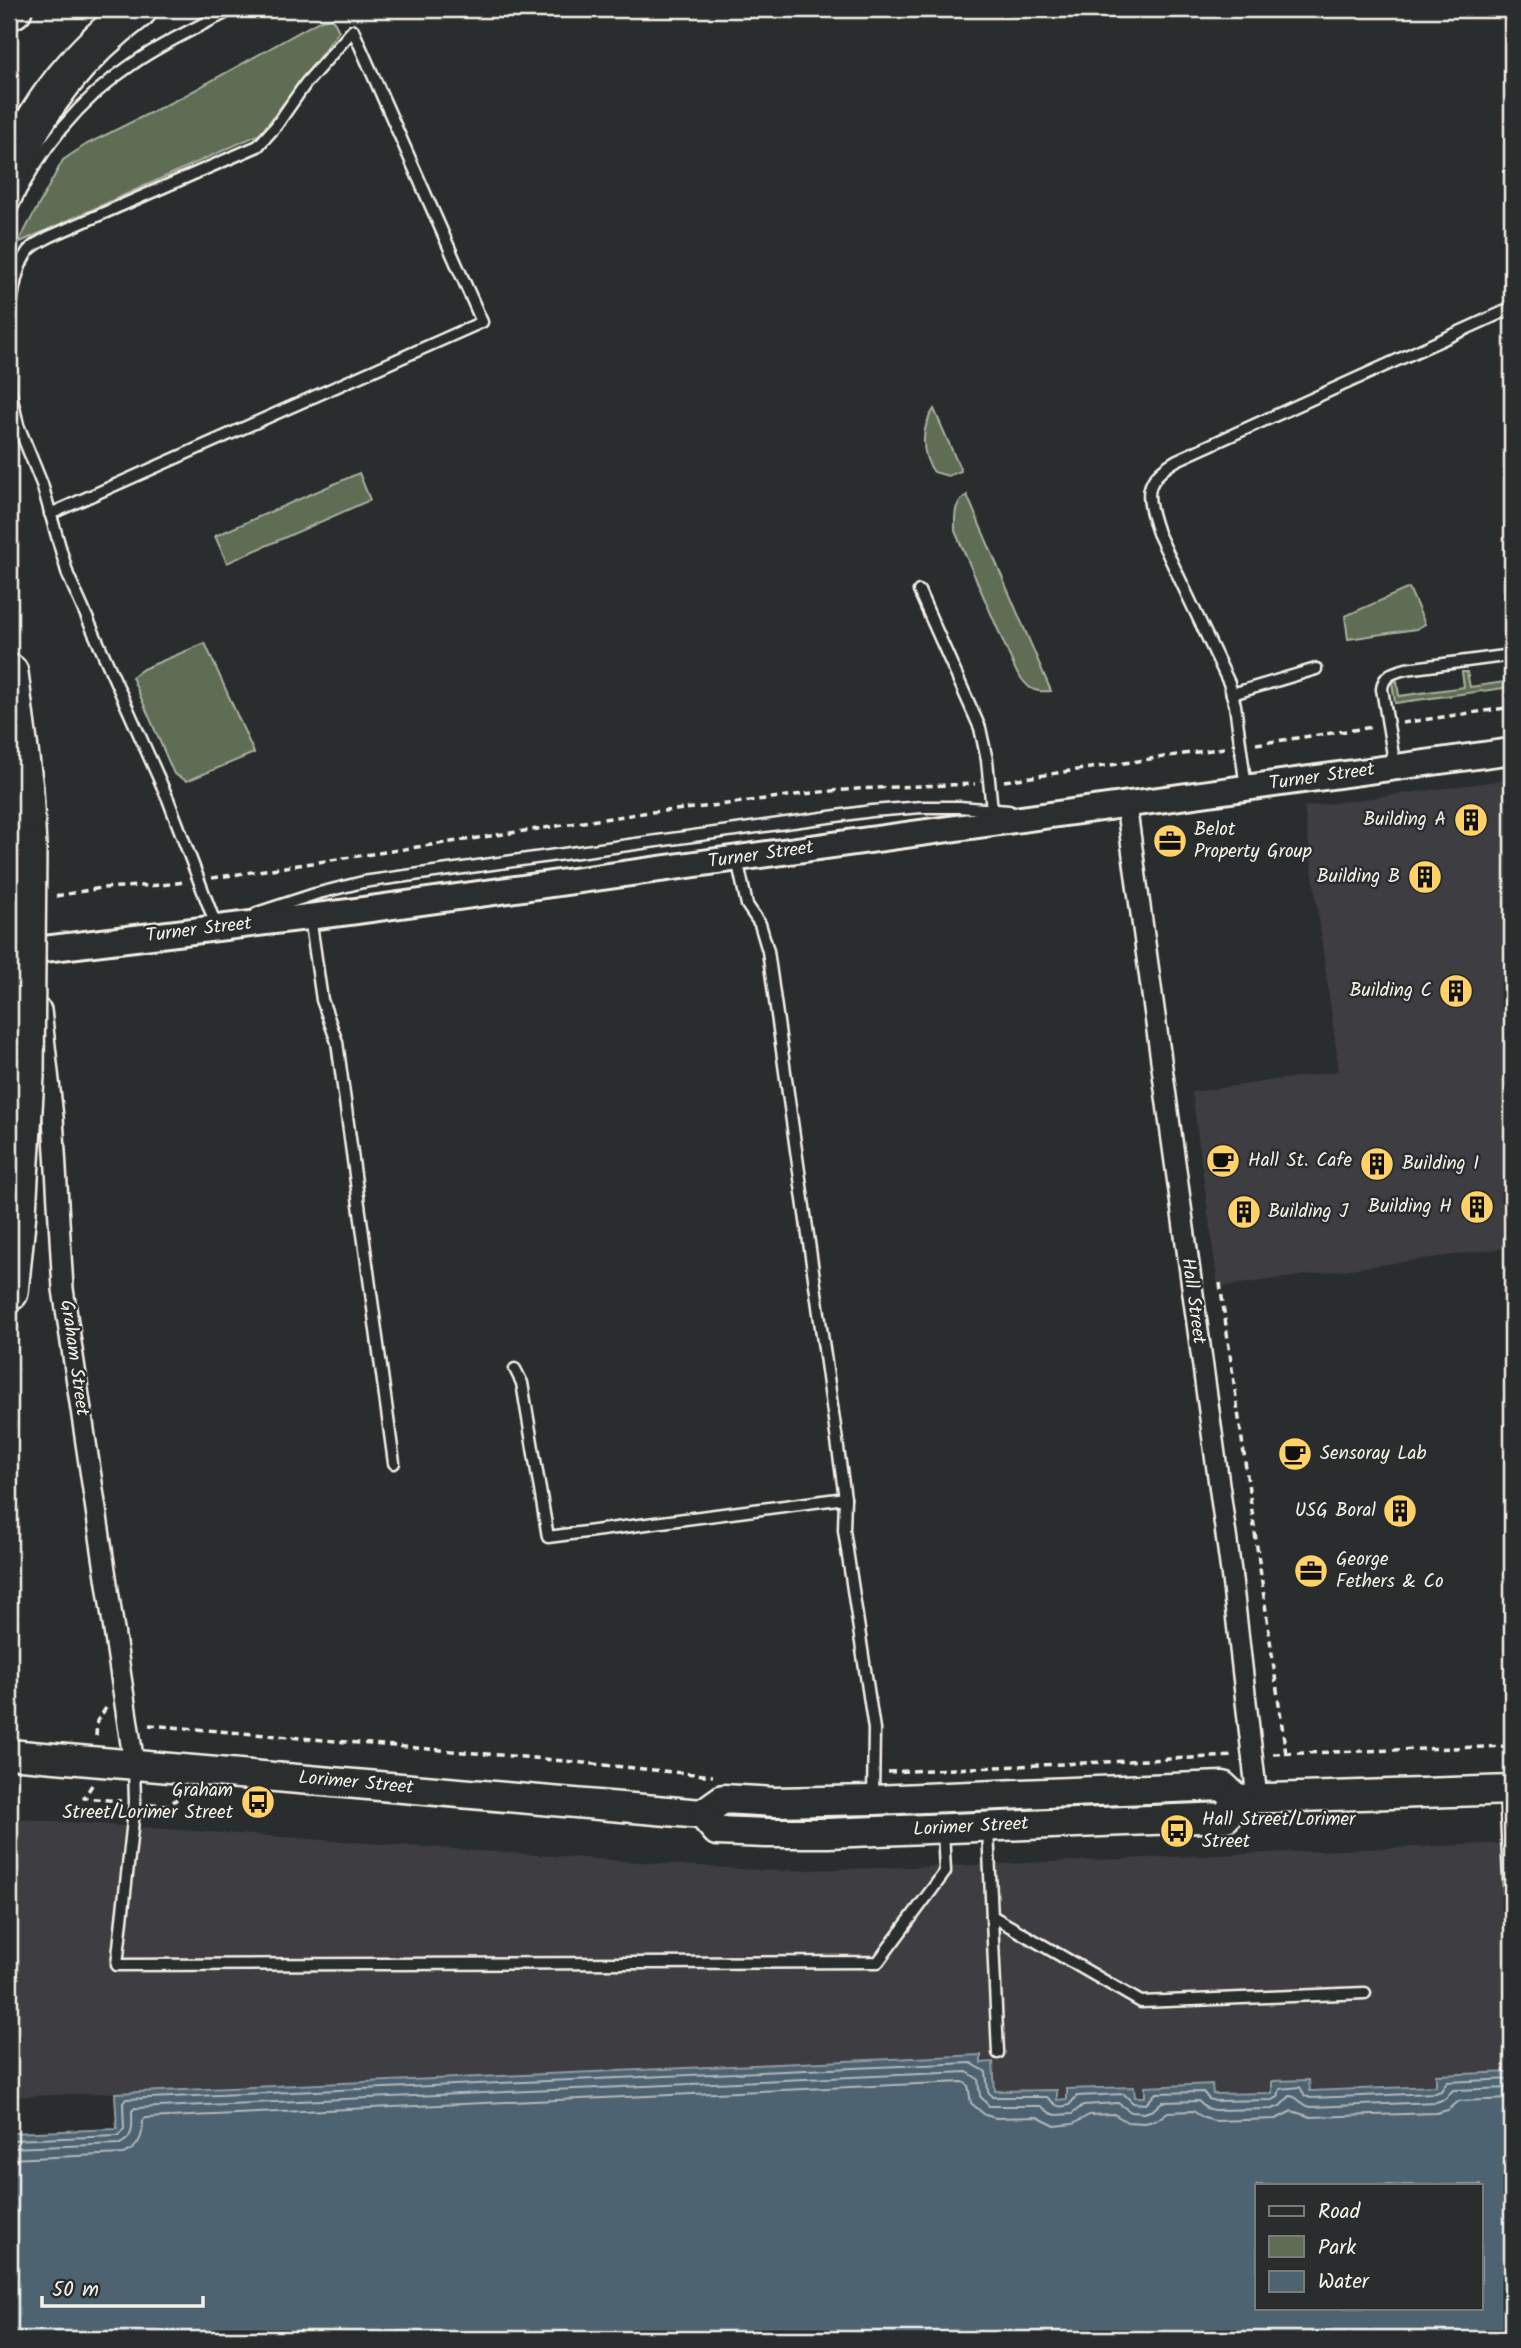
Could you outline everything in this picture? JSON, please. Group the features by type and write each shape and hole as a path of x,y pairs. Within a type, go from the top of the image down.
{"highway":[{"path":"9,172 55,90 91,48 138,9"},
{"path":"9,673 24,789 28,920 23,1127 9,1292"}],"main road":[{"name":"Lorimer Street","path":"9,1754 702,1814 717,1831 766,1833 874,1807 1223,1786 1247,1798 1508,1790"},
{"name":"Lorimer Street","path":"874,1807 943,1829 1226,1817 1247,1798"}],"street":[{"name":"Turner Street","path":"9,954 310,917 1512,751"},
{"name":"Hall Street","path":"1126,804 1227,1540 1253,1755 1247,1798"},
{"name":"Graham Street","path":"34,950 54,1130 63,1289 134,1764"}],"lane":[{"path":"9,214 34,165 86,100 135,61 233,9"},
{"path":"9,363 16,279 22,261 33,246 258,146 276,126 306,83 353,30 482,322 50,514"},
{"path":"1246,788 1232,694 1221,663 1158,533 1150,510 1151,481 1160,470 1177,460 1512,308"},
{"path":"9,370 14,410 42,484 68,575 168,799 216,928 315,894 390,877 872,811 959,807 1047,814"},
{"path":"919,591 979,728 987,760 992,810"},
{"path":"1395,767 1383,683 1386,677 1394,672 1512,655"},
{"path":"1232,694 1316,669"},
{"path":"737,858 747,905 760,924 768,951 845,1498 844,1530 874,1729 874,1807"},
{"path":"310,917 322,1000 337,1042 394,1462"},
{"path":"515,1369 523,1383 548,1537 845,1498"},
{"path":"134,1764 135,1802 117,1965 878,1962 945,1872 943,1829"},
{"path":"1508,1790 1510,1902"},
{"path":"988,1826 998,2053"},
{"path":"992,1916 1142,2002 1365,1993"}],"path":[{"path":"45,897 101,888 199,880 753,799 834,791 989,783 1512,707"},
{"path":"1220,1283 1286,1754"},
{"path":"128,1723 723,1777"},
{"path":"874,1807 1253,1755 1512,1746"},
{"path":"169,1805 177,1800"}],"shaded area":[{"path":"1512,779 1512,1247 1218,1287 1192,1092 1339,1071 1304,807"},
{"path":"9,1818 770,1871 1512,1843 1512,2072 1437,2075 1437,2086 1310,2091 1272,2081 1273,2093 1213,2094 1212,2085 1146,2087 1146,2097 1134,2097 1134,2087 1067,2089 1067,2099 1057,2100 1056,2090 994,2091 993,2063 981,2063 980,2055 9,2097"}],"green space":[{"path":"332,18 339,31 260,134 18,243 63,160 87,144 182,97 321,20"},
{"path":"934,409 961,471 948,476 934,472 924,449 927,424"},
{"path":"359,473 370,500 227,563 215,536"},
{"path":"967,495 1051,691 1030,688 1016,671 955,531 957,506"},
{"path":"1409,588 1425,624 1416,629 1348,639 1345,616"},
{"path":"205,643 254,753 187,781 174,774 132,677 143,669"},
{"path":"1462,672 1467,672 1470,687 1512,681 1512,687 1395,703 1392,682 1397,681 1399,696 1464,687"}],"water":[{"path":"981,2055 981,2063 993,2062 995,2091 1057,2090 1057,2100 1067,2099 1067,2089 1134,2087 1135,2097 1145,2097 1145,2087 1212,2084 1213,2094 1272,2093 1272,2081 1309,2080 1310,2091 1436,2086 1436,2075 1512,2072 1512,2339 9,2339 9,2133 117,2129 115,2093"}],"place":[{"name":"Building A","path":"1471,820"},
{"name":"Belot Property Group","path":"1170,841"},
{"name":"Building B","path":"1425,877"},
{"name":"Building C","path":"1456,991"},
{"name":"Hall St. Cafe","path":"1223,1161"},
{"name":"Building I","path":"1377,1164"},
{"name":"Building H","path":"1477,1207"},
{"name":"Building J","path":"1244,1212"},
{"name":"Sensoray Lab","path":"1295,1454"},
{"name":"USG Boral","path":"1400,1511"},
{"name":"George Fethers & Co","path":"1311,1571"},
{"name":"Graham Street/Lorimer Street","path":"258,1802"},
{"name":"Hall Street/Lorimer Street","path":"1177,1831"}]}
